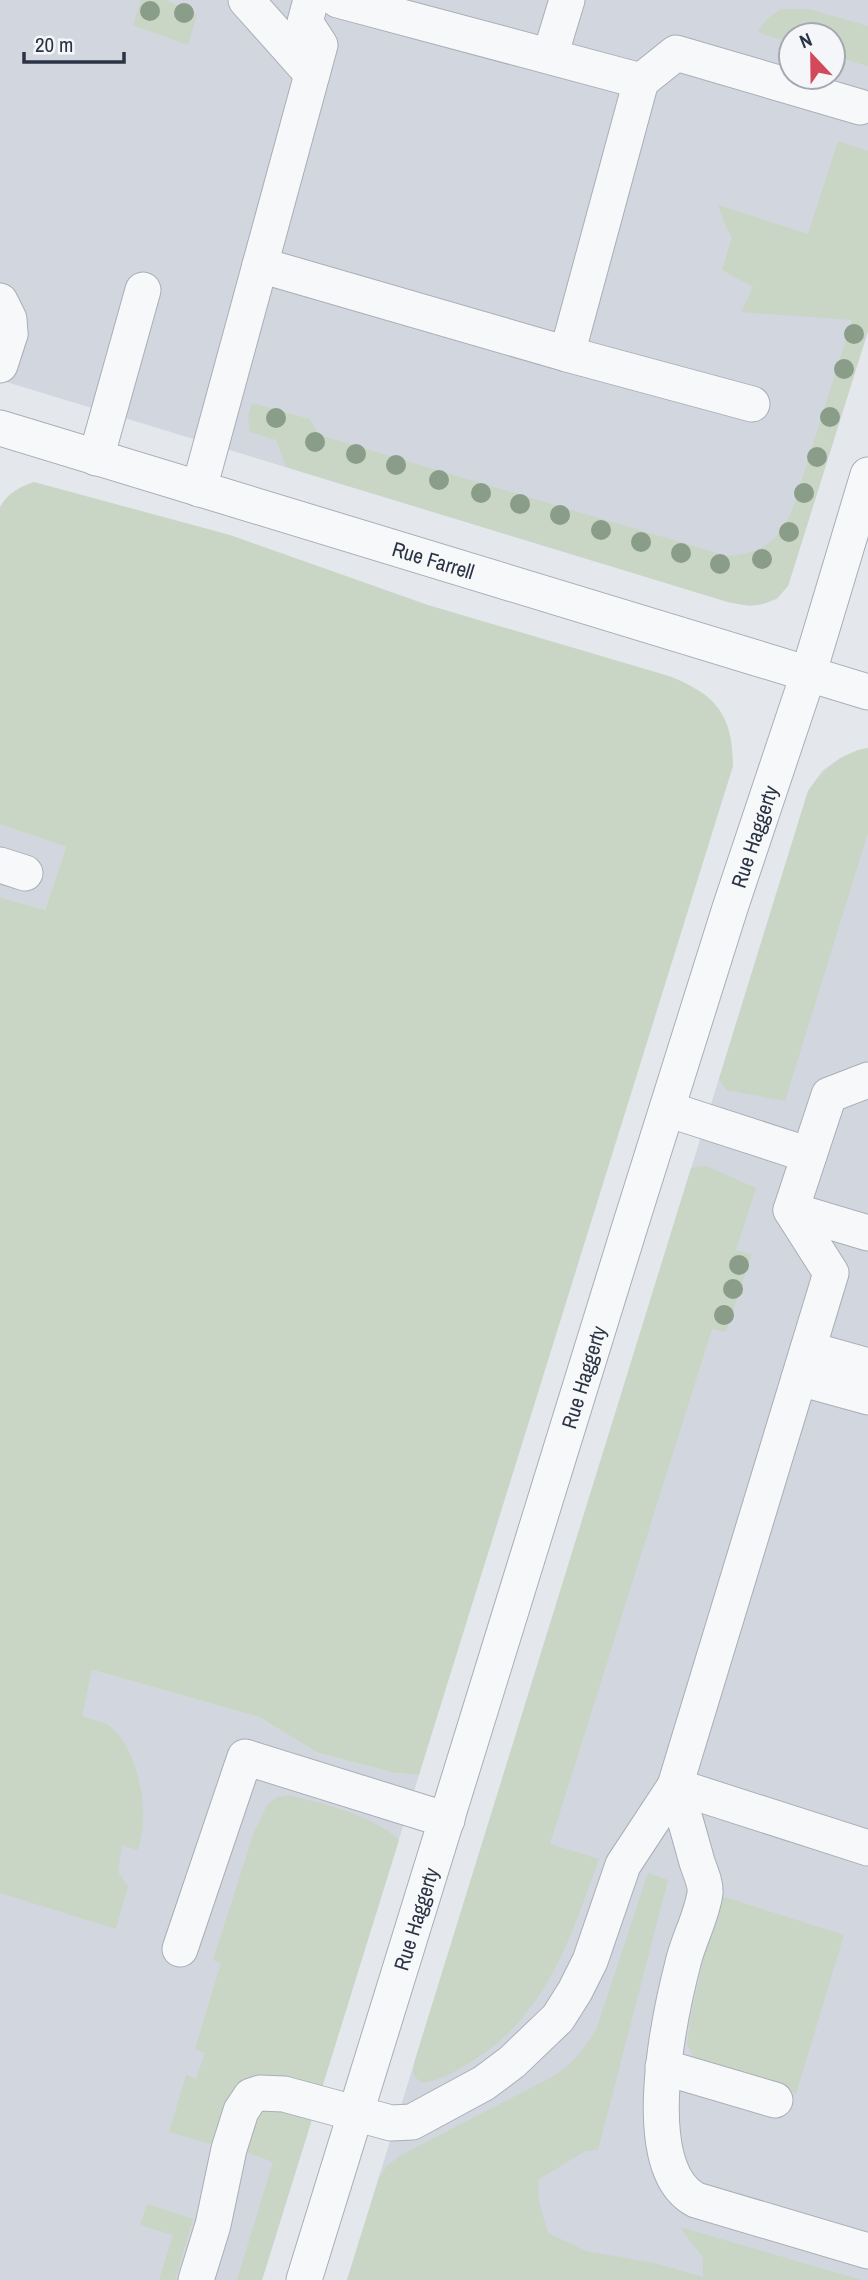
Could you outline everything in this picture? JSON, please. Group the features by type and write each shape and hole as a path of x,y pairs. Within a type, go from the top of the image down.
{"street":[{"path":"246,0 312,74"},
{"path":"338,0 416,10 550,56 641,81"},
{"path":"550,56 567,0"},
{"path":"199,489 320,45 301,7"},
{"path":"567,354 641,81 676,53 860,107"},
{"path":"260,265 567,354 752,404"},
{"path":"96,458 143,290"},
{"path":"0,301 9,319 3,343"},
{"name":"Rue Farrell","path":"0,428 868,692"},
{"name":"Rue Haggerty","path":"304,2280 667,1109 730,908 808,675 868,475"},
{"path":"196,2280 213,2225 229,2149 246,2102 251,2096 270,2092 391,2123 412,2122 484,2083 512,2062 558,2018 575,1991 590,1961 623,1865 676,1786 831,1273 792,1210 829,1095 868,1080"},
{"path":"667,1109 809,1155"},
{"path":"792,1210 868,1233"},
{"path":"803,1363 868,1366"},
{"path":"803,1363 868,1397"},
{"path":"180,1949 245,1757 447,1820"},
{"path":"676,1786 868,1848"},
{"path":"676,1786 705,1891 668,2028 663,2067 662,2123 671,2172 678,2186 687,2195 706,2204 868,2251"},
{"path":"663,2067 775,2101"}],"shaded area":[{"path":"0,0 868,0 868,331 788,586 777,599 763,604 749,606 728,602 0,380"},
{"path":"868,748 868,2280 347,2280 808,791 822,771 840,758"},
{"path":"0,814 7,826 66,847 45,910 0,897"},
{"path":"92,1670 259,1717 318,1753 395,1773 419,1775 262,2280 0,2280 0,1805 138,1849 81,1716"}],"green space":[{"path":"141,0 166,0 197,15 188,45 133,25"},
{"path":"781,9 809,9 868,26 868,66 847,60 847,21 777,21 777,38 757,32 767,19"},
{"path":"838,141 868,151 868,331 788,586 768,602 746,605 728,602 286,467 276,440 250,432 248,416 252,403 310,419 319,435 727,556 760,548 776,537 793,508 852,320 741,312 753,287 722,270 732,237 718,205 808,234"},
{"path":"34,482 230,535 428,605 669,676 698,690 718,708 725,719 732,748 733,766 419,1775 395,1773 318,1753 259,1717 92,1670 82,1716 108,1725 117,1733 131,1756 142,1797 143,1825 138,1850 122,1845 118,1872 128,1886 116,1929 0,1893 0,897 45,910 66,847 0,824 0,507 14,491"},
{"path":"868,748 868,833 785,1101 726,1090 719,1079 808,791 834,763 858,750"},
{"path":"706,1166 756,1188 736,1250 752,1254 726,1332 712,1329 550,1844 599,1859 565,1947 536,2001 516,2025 493,2046 450,2074 422,2083 414,2073 415,2060 691,1168"},
{"path":"290,1795 362,1817 399,1840 321,2091 277,2078 217,2146 169,2132 186,2075 196,2079 205,2053 195,2049 221,1963 213,1960 253,1835 267,1805 277,1797"},
{"path":"648,1873 668,1880 598,2150 585,2151 538,2180 539,2201 548,2233 586,2251 654,2263 703,2277 703,2258 680,2227 862,2280 347,2280 379,2178 387,2166 401,2155 552,2077 571,2062 586,2044 596,2030"},
{"path":"718,1895 844,1935 796,2094 696,2062 687,2045 691,2014"},
{"path":"274,2109 312,2119 262,2280 237,2280 273,2162 246,2152 256,2117 261,2111"},
{"path":"147,2204 193,2219 175,2280 159,2280 173,2235 140,2225"}]}
